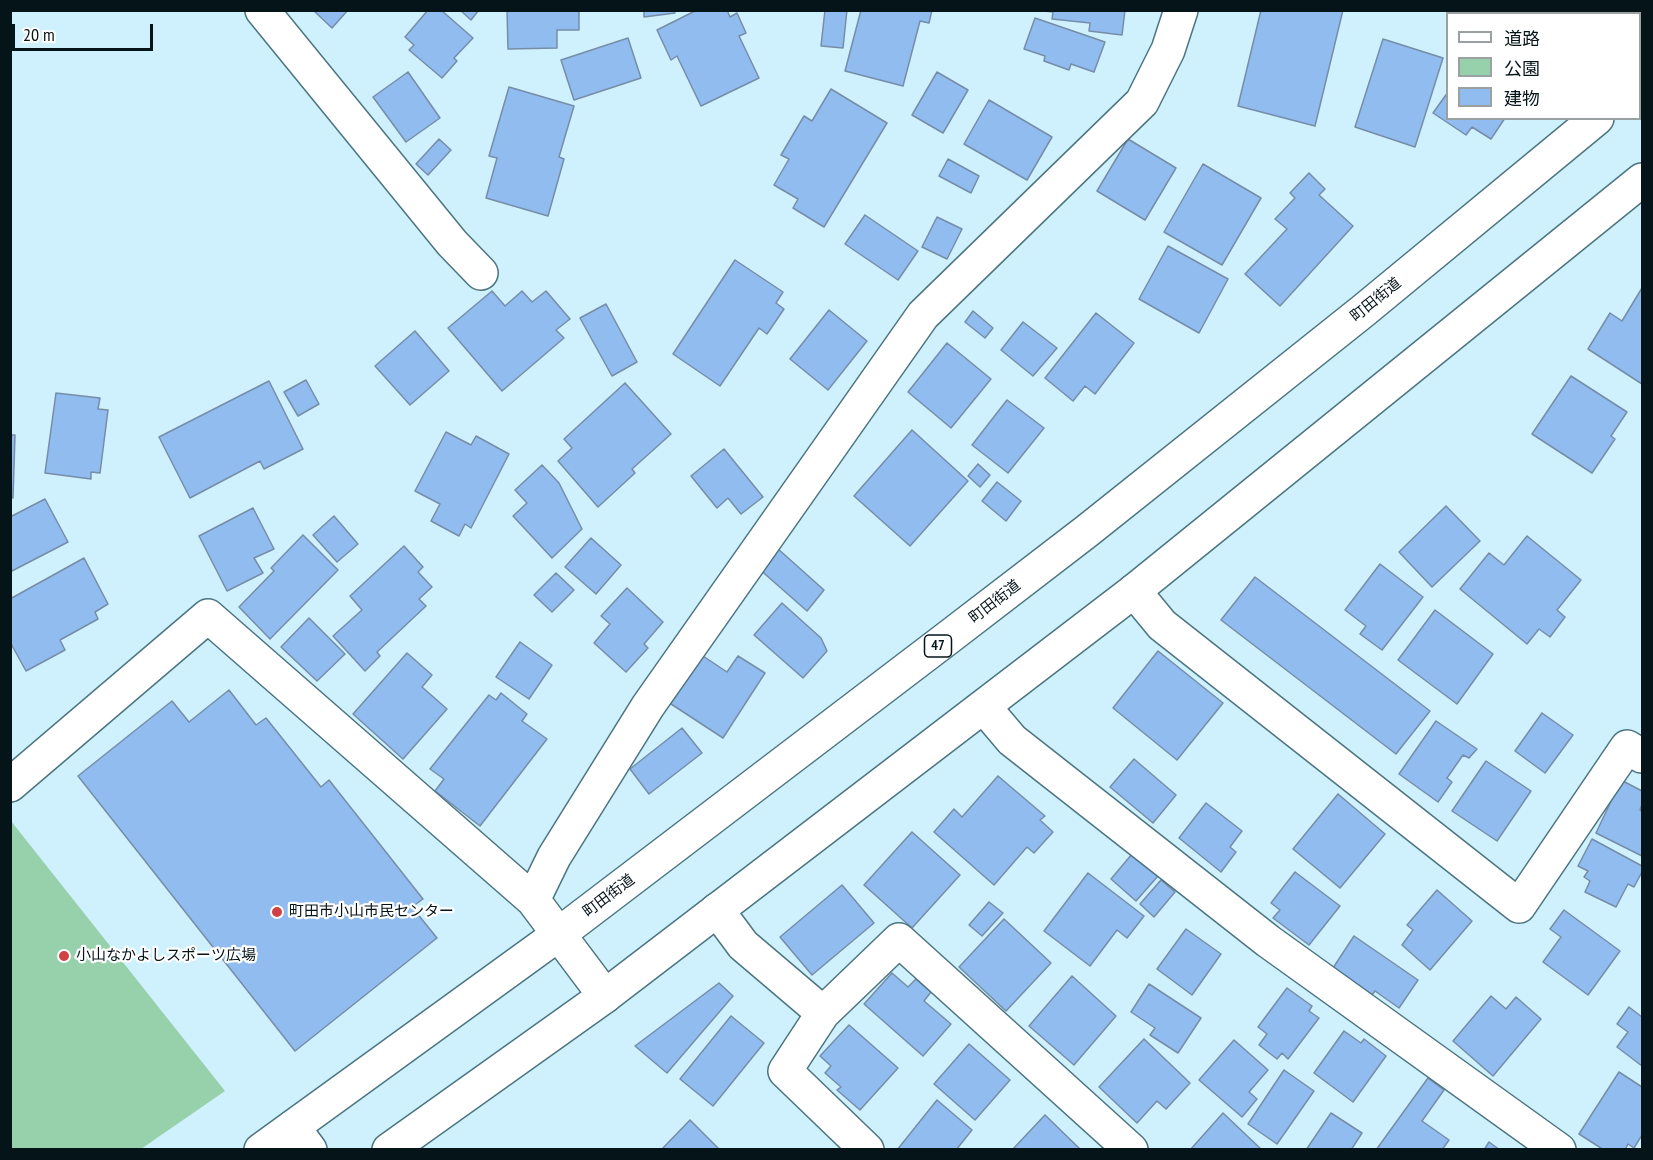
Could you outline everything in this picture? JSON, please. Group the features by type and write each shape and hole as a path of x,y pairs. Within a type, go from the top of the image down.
{"street":[{"path":"262,10 452,243 481,273"},
{"path":"533,900 554,857 648,706 923,315 1142,102 1168,50 1181,10"},
{"name":"町田街道","path":"261,1149 302,1138 559,934 1087,531 1363,311 1595,120"},
{"path":"389,1149 605,996 1134,591 1642,180"},
{"path":"1134,591 1162,625 1519,906 1627,747 1642,756"},
{"path":"10,785 208,616 533,900 605,996"},
{"path":"984,707 1012,740 1268,941 1560,1149"},
{"path":"717,910 744,945 823,1014"},
{"path":"867,1149 785,1071 823,1014 899,940 1131,1149"}],"green space":[{"name":"小山なかよしスポーツ広場","path":"11,821 225,1091 141,1149 11,1149"}],"building":[{"path":"313,10 348,10 332,28"},
{"path":"428,10 441,10 473,38 454,58 457,61 442,78 409,50 414,45 405,37"},
{"path":"460,10 479,10 471,20"},
{"path":"507,10 579,10 579,30 557,30 557,48 508,49"},
{"path":"644,10 674,10 675,13 644,17"},
{"path":"697,10 727,10 730,17 737,13 746,33 739,36 759,78 701,106 677,56 671,60 657,30"},
{"path":"825,10 847,10 843,48 821,46"},
{"path":"861,10 932,10 929,23 920,21 903,86 845,71"},
{"path":"1125,10 1122,35 1089,31 1090,23 1052,19 1053,12 1044,11"},
{"path":"1261,10 1343,10 1315,126 1238,106"},
{"path":"1457,10 1492,10 1491,12 1459,12"},
{"path":"1521,10 1587,10 1586,12 1522,12"},
{"path":"1035,18 1105,42 1094,72 1071,64 1069,70 1044,61 1045,56 1024,49"},
{"path":"628,38 641,78 574,100 561,60"},
{"path":"1383,39 1443,58 1415,147 1355,127"},
{"path":"408,72 440,118 406,142 373,97"},
{"path":"937,72 968,90 943,133 912,115"},
{"path":"509,87 574,106 559,157 564,159 548,216 486,198 497,158 489,156"},
{"path":"831,89 887,123 824,227 793,208 798,199 774,185 789,159 781,155 804,116 812,121"},
{"path":"1446,95 1446,120 1504,120 1491,139 1472,127 1466,135 1433,113"},
{"path":"989,100 1052,137 1027,180 964,144"},
{"path":"439,139 451,150 428,175 416,164"},
{"path":"1128,139 1176,168 1145,220 1097,191"},
{"path":"948,159 979,176 971,193 939,176"},
{"path":"1203,164 1261,198 1222,265 1164,232"},
{"path":"1309,173 1325,189 1319,195 1353,226 1280,306 1245,274 1287,229 1275,219 1295,198 1290,193"},
{"path":"865,215 918,251 898,280 845,244"},
{"path":"937,217 962,229 947,259 922,247"},
{"path":"1168,246 1228,279 1199,333 1139,299"},
{"path":"735,260 783,292 776,303 784,309 767,334 759,328 720,386 673,354"},
{"path":"1642,288 1642,384 1588,349 1610,313 1622,321"},
{"path":"492,291 505,306 522,291 532,302 546,291 570,319 556,330 564,338 502,391 448,328"},
{"path":"606,304 637,362 612,376 580,318"},
{"path":"829,310 867,341 828,390 790,359"},
{"path":"973,311 993,328 985,338 965,322"},
{"path":"1096,313 1134,343 1095,394 1085,386 1073,401 1045,378"},
{"path":"1023,322 1057,348 1033,376 1001,350"},
{"path":"415,331 449,371 410,405 375,366"},
{"path":"947,343 991,379 951,428 908,392"},
{"path":"1571,376 1627,412 1611,436 1615,439 1592,473 1532,434"},
{"path":"306,380 319,404 298,416 284,392"},
{"path":"269,381 303,449 264,469 260,461 190,498 159,437"},
{"path":"625,383 671,434 632,469 635,473 598,507 558,461 572,448 564,439"},
{"path":"56,393 100,398 98,409 108,410 100,473 91,472 91,479 45,473"},
{"path":"1007,400 1044,428 1008,473 972,445"},
{"path":"912,430 968,481 910,546 854,496"},
{"path":"446,432 471,445 476,436 509,454 471,528 465,524 459,536 431,521 440,504 415,491"},
{"path":"10,435 15,435 13,498 10,497"},
{"path":"724,449 763,497 741,514 728,498 717,508 691,476"},
{"path":"978,464 990,475 980,487 968,476"},
{"path":"542,465 559,483 582,529 552,558 513,516 527,503 515,490"},
{"path":"997,482 1021,501 1006,521 982,501"},
{"path":"45,499 68,542 10,572 10,517"},
{"path":"1446,506 1480,541 1432,587 1399,552"},
{"path":"253,508 274,549 254,558 263,573 227,591 199,536"},
{"path":"334,516 358,544 337,562 313,535"},
{"path":"303,535 338,570 270,639 239,607 274,571 271,568"},
{"path":"1527,536 1581,580 1557,610 1565,617 1550,637 1539,629 1527,644 1460,589 1489,553 1504,565"},
{"path":"591,538 621,565 596,594 565,567"},
{"path":"404,546 423,567 418,572 432,587 419,599 426,606 377,652 380,656 365,671 333,636 362,610 350,596"},
{"path":"777,548 824,590 807,611 758,568"},
{"path":"84,558 108,604 95,612 98,619 60,640 65,650 26,671 10,642 10,599"},
{"path":"1380,564 1423,597 1382,650 1360,634 1366,626 1345,610"},
{"path":"556,573 574,590 552,612 534,595"},
{"path":"1255,577 1430,711 1396,754 1221,620"},
{"path":"627,588 663,622 644,644 648,648 626,672 594,643 610,624 601,616"},
{"path":"782,603 821,638 827,651 803,678 754,635"},
{"path":"1435,610 1493,654 1457,704 1398,660"},
{"path":"309,618 345,654 317,681 281,647"},
{"path":"520,642 552,665 529,699 496,677"},
{"path":"1158,651 1223,703 1177,760 1113,708"},
{"path":"407,653 432,675 422,687 447,709 403,759 353,714"},
{"path":"700,654 727,672 738,656 765,673 723,738 668,702"},
{"path":"229,690 256,725 266,718 321,787 329,780 423,899 412,907 437,938 295,1051 78,776 172,701 189,722"},
{"path":"501,693 527,714 522,721 547,739 480,826 435,791 444,779 430,769 489,695 496,700"},
{"path":"1542,713 1573,735 1545,773 1515,751"},
{"path":"1436,721 1477,749 1469,758 1463,755 1447,778 1452,782 1438,802 1399,774"},
{"path":"682,728 702,753 649,794 630,769"},
{"path":"1134,759 1176,795 1153,823 1110,787"},
{"path":"1486,761 1531,791 1497,841 1452,811"},
{"path":"998,776 1045,816 1040,820 1053,832 1034,853 1027,847 994,885 934,832 954,809 962,817"},
{"path":"1621,780 1642,791 1640,810 1642,811 1642,856 1596,833"},
{"path":"1338,794 1385,834 1340,888 1293,849"},
{"path":"1206,803 1242,831 1230,847 1236,852 1221,872 1179,838"},
{"path":"912,832 960,875 912,928 864,885"},
{"path":"1592,839 1642,866 1642,872 1634,887 1628,884 1616,907 1585,892 1590,881 1584,877 1588,871 1578,866"},
{"path":"1132,854 1158,876 1136,901 1111,879"},
{"path":"1295,872 1340,906 1309,945 1273,918 1280,910 1271,903"},
{"path":"1088,873 1144,916 1127,938 1117,930 1090,966 1044,931"},
{"path":"1161,880 1175,892 1154,917 1140,904"},
{"path":"842,885 874,923 812,975 780,937"},
{"path":"1437,890 1472,921 1430,970 1402,945 1413,930 1407,925"},
{"path":"989,902 1003,913 982,936 969,925"},
{"path":"1564,910 1620,951 1588,995 1543,962 1561,937 1550,929"},
{"path":"1004,919 1051,963 1006,1011 959,967"},
{"path":"1186,929 1221,954 1192,995 1157,969"},
{"path":"1354,936 1418,980 1399,1008 1375,991 1372,995 1333,968"},
{"path":"892,973 908,987 916,979 931,992 924,1001 951,1024 923,1056 864,1004"},
{"path":"1072,976 1116,1016 1074,1065 1029,1026"},
{"path":"719,983 733,996 667,1073 635,1046"},
{"path":"1149,984 1201,1018 1178,1053 1150,1035 1155,1028 1131,1012"},
{"path":"1287,988 1312,1006 1309,1011 1319,1018 1288,1059 1282,1053 1277,1059 1259,1045 1267,1034 1258,1027"},
{"path":"1491,996 1506,1009 1516,997 1541,1019 1493,1076 1453,1041"},
{"path":"1629,1007 1642,1017 1642,1066 1617,1047 1628,1032 1617,1024"},
{"path":"731,1016 764,1043 713,1106 680,1079"},
{"path":"849,1025 898,1068 860,1110 837,1090 841,1087 825,1073 831,1066 820,1056"},
{"path":"1344,1031 1361,1043 1364,1039 1386,1056 1353,1102 1314,1073"},
{"path":"1144,1039 1190,1083 1166,1109 1157,1101 1137,1123 1099,1087"},
{"path":"1234,1040 1268,1070 1249,1092 1257,1099 1242,1117 1199,1080"},
{"path":"969,1044 1010,1080 975,1120 934,1084"},
{"path":"1284,1070 1314,1091 1277,1144 1248,1124"},
{"path":"1619,1072 1642,1087 1642,1135 1634,1148 1628,1144 1625,1150 1604,1150 1579,1134"},
{"path":"1428,1078 1444,1090 1422,1121 1449,1140 1442,1150 1376,1150"},
{"path":"937,1100 972,1130 956,1150 897,1150"},
{"path":"1223,1113 1262,1150 1190,1150"},
{"path":"1331,1113 1362,1133 1351,1150 1306,1150"},
{"path":"1045,1115 1081,1150 1012,1150"},
{"path":"690,1120 720,1150 661,1150"},
{"path":"1489,1142 1500,1150 1484,1150"}],"place":[{"name":"町田市小山市民センター","path":"277,912"},
{"name":"小山なかよしスポーツ広場","path":"64,956"}]}
